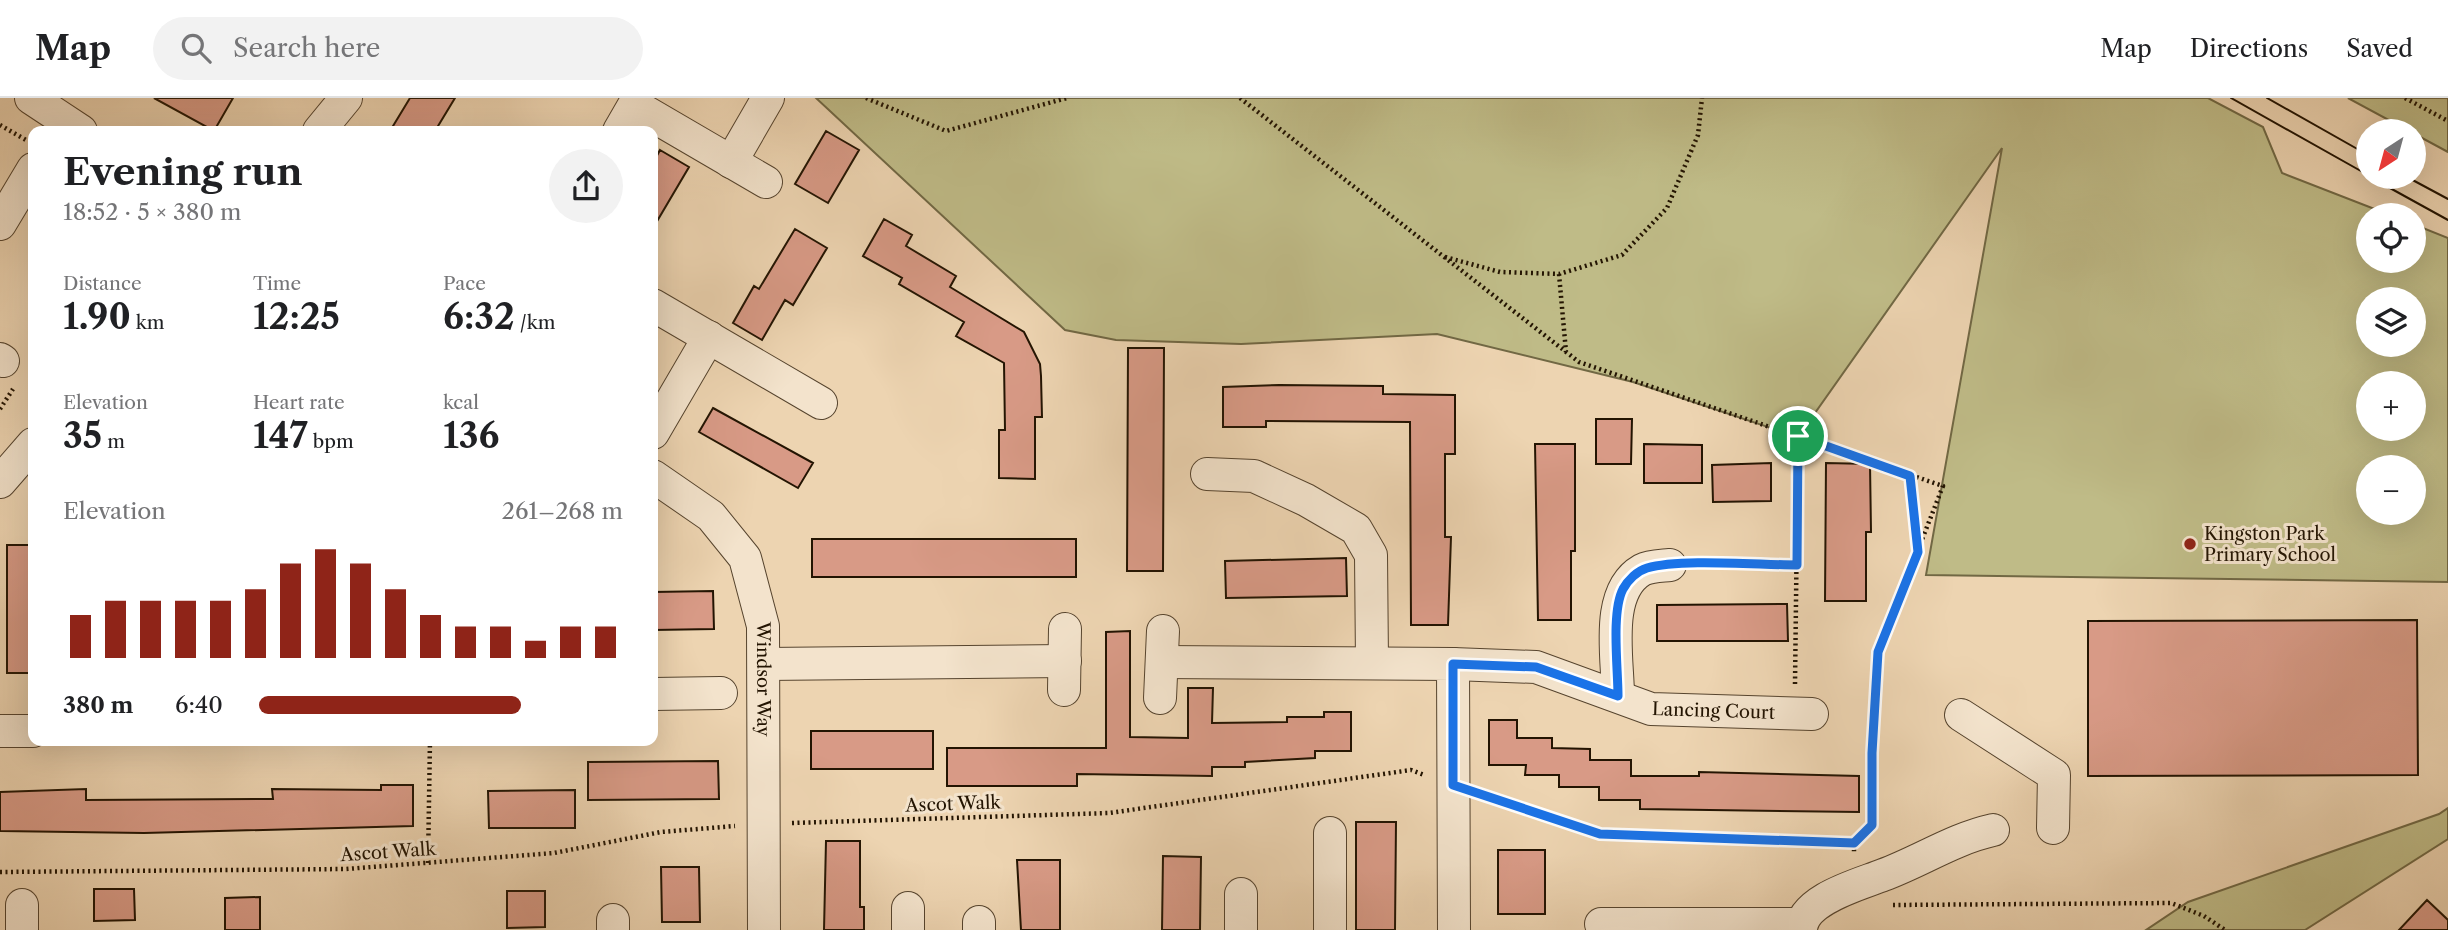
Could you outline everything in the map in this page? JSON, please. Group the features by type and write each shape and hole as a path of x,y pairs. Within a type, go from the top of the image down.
{"street":[{"path":"31,98 65,126"},
{"path":"323,126 346,98"},
{"path":"731,162 768,98"},
{"path":"622,126 634,105 766,182"},
{"path":"0,224 28,177"},
{"path":"658,308 821,403"},
{"path":"658,425 709,338"},
{"path":"0,482 28,450"},
{"path":"1207,474 1254,476 1306,500 1356,529 1371,555 1372,663"},
{"name":"Windsor Way","path":"658,479 711,516 745,558 763,626 764,930"},
{"path":"1618,696 1618,610 1622,590 1645,568 1670,565"},
{"path":"765,664 1064,675 1065,629"},
{"path":"1160,698 1163,631"},
{"name":"Lancing Court","path":"1161,662 1536,667 1651,709 1674,712 1803,714"},
{"path":"1453,664 1454,930"},
{"path":"658,694 721,693"},
{"path":"1961,715 2054,775 2053,828"},
{"path":"0,731 28,731"},
{"path":"1601,923 1801,927 1814,908 1853,884 1884,875 1919,857 1993,830"},
{"path":"1330,833 1330,930"},
{"path":"1241,894 1241,930"}],"path":[{"path":"866,98 946,131 1067,98"},
{"path":"1240,98 1579,362 1943,485 1878,652 1872,753 1872,825 1854,843 1853,884 1893,905 2171,903 2204,916 2225,930"},
{"path":"1443,257 1500,272 1559,274 1622,255 1667,208 1698,135 1702,98"},
{"path":"2405,98 2448,121"},
{"path":"0,125 28,141"},
{"path":"1559,274 1566,353"},
{"path":"1798,436 1797,565 1803,714"},
{"path":"1910,476 1918,552"},
{"path":"1670,565 1797,565"},
{"path":"428,863 430,746"},
{"name":"Ascot Walk","path":"0,872 346,869 554,853 661,832 764,824 1109,813 1411,770 1600,834 1854,843"}],"shaded area":[{"path":"816,98 2208,98 2263,127 2282,173 2359,203 2356,203 2356,273 2426,273 2426,229 2448,238 2448,582 1926,575 2002,148 1798,437 1633,382 1437,334 1241,344 1116,340 1065,330"},
{"path":"2348,98 2448,98 2448,152 2426,140 2426,119 2387,119"},
{"path":"2448,808 2448,839 2305,930 2146,930 2188,902 2439,814"}],"building":[{"path":"154,98 233,98 217,126 205,126"},
{"path":"410,98 455,98 438,126 393,126"},
{"path":"826,131 859,150 828,203 795,184"},
{"path":"660,150 689,167 658,220"},
{"path":"884,219 912,235 906,246 956,276 950,287 1024,332 1040,364 1041,376 1042,417 1035,417 1035,479 999,478 999,430 1005,430 1004,363 956,336 964,322 899,284 902,278 863,256"},
{"path":"795,229 827,248 793,305 785,300 762,340 733,323 754,286 759,289"},
{"path":"1128,348 1164,348 1163,571 1127,571"},
{"path":"1383,386 1383,394 1455,395 1455,454 1445,454 1445,537 1451,537 1448,625 1411,625 1410,422 1266,421 1266,427 1223,427 1223,387"},
{"path":"713,408 813,463 798,488 699,432"},
{"path":"1596,419 1632,419 1631,464 1596,464"},
{"path":"1535,444 1575,444 1575,551 1571,551 1571,620 1538,620"},
{"path":"1644,444 1702,445 1702,483 1644,483"},
{"path":"1771,463 1771,501 1713,502 1712,465"},
{"path":"1826,463 1870,464 1871,532 1866,532 1866,601 1825,601"},
{"path":"812,539 1076,539 1076,577 812,577"},
{"path":"7,545 28,545 28,673 7,673"},
{"path":"1346,558 1347,596 1226,598 1225,561"},
{"path":"713,591 714,629 658,630 658,592"},
{"path":"1787,604 1788,641 1657,641 1657,605"},
{"path":"2417,620 2418,775 2088,776 2088,621"},
{"path":"1130,631 1130,737 1188,738 1188,688 1213,688 1212,723 1287,722 1287,717 1324,717 1324,712 1351,712 1351,751 1315,751 1315,758 1245,762 1245,767 1212,767 1212,776 1077,774 1077,786 947,786 947,748 1106,748 1106,632"},
{"path":"1489,720 1517,720 1517,738 1552,738 1552,748 1590,749 1590,760 1631,760 1631,776 1699,776 1699,772 1859,776 1859,812 1640,809 1640,800 1599,800 1599,787 1559,787 1559,775 1525,775 1526,765 1489,765"},
{"path":"811,731 933,731 933,769 811,769"},
{"path":"718,761 719,799 588,800 588,762"},
{"path":"381,785 413,785 413,826 144,833 0,831 0,792 86,789 86,800 273,799 272,789 381,790"},
{"path":"575,790 575,828 489,828 488,791"},
{"path":"1356,822 1396,822 1395,930 1356,930"},
{"path":"826,841 860,841 860,907 864,907 864,930 824,930"},
{"path":"1498,850 1545,850 1545,914 1498,914"},
{"path":"1163,856 1201,857 1200,930 1162,930"},
{"path":"1017,860 1060,860 1060,930 1021,930"},
{"path":"661,867 699,867 700,922 662,922"},
{"path":"94,889 134,889 135,920 94,921"},
{"path":"507,891 545,891 545,927 507,928"},
{"path":"260,897 260,930 225,930 225,898"},
{"path":"2427,900 2448,920 2448,930 2399,930"}],"tram line":[{"path":"2231,98 2356,168"},
{"path":"2267,98 2356,148"},
{"path":"2426,187 2448,199"},
{"path":"2392,189 2448,220"}],"place":[{"name":"Kingston Park Primary School","path":"2190,544"}],"route":[{"path":"1798,436 1910,476 1918,552 1878,652 1872,753 1872,825 1854,843 1600,834 1453,785 1453,664 1536,667 1618,696 1618,610 1622,590 1645,568 1670,565 1797,565 1798,436"}]}
